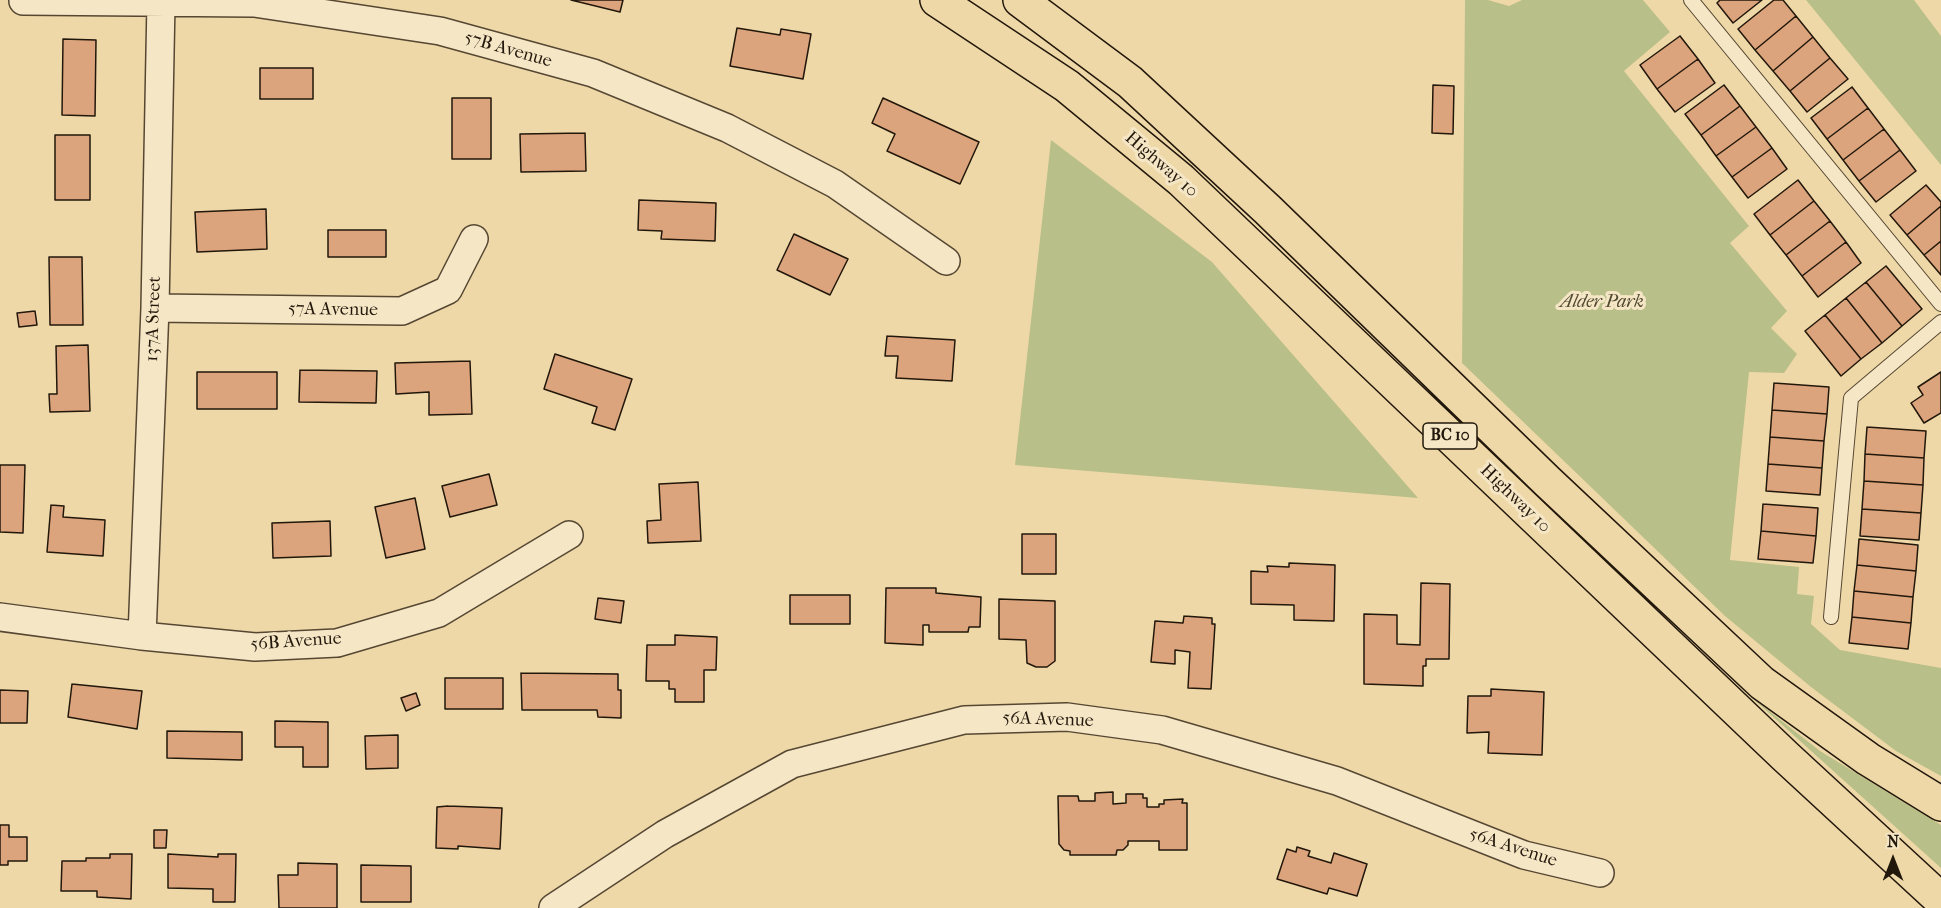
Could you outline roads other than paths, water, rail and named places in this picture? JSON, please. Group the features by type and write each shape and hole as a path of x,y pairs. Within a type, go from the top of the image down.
{"highway":[{"name":"Highway 10","path":"937,0 1067,86 1181,180 1785,756 1941,900"},
{"name":"Highway 10","path":"1020,0 1130,82 1277,218 1548,481 1762,683 1868,759 1941,804"}],"street":[{"name":"57B Avenue","path":"23,1 254,3 440,31 593,74 727,128 835,184 946,261"},
{"name":"137A Street","path":"142,636 155,308 161,2"},
{"name":"57A Avenue","path":"155,308 402,311 448,290 474,239"},
{"name":"56B Avenue","path":"0,617 142,636 255,647 337,642 440,613 569,535"},
{"name":"56A Avenue","path":"553,908 665,834 792,764 964,720 1067,717 1162,730 1337,781 1524,855 1600,873"}],"lane":[{"path":"1691,0 1941,304"},
{"path":"1831,617 1851,398 1941,322"}],"park label":[{"name":"Alder Park","path":"1602,303"}]}
